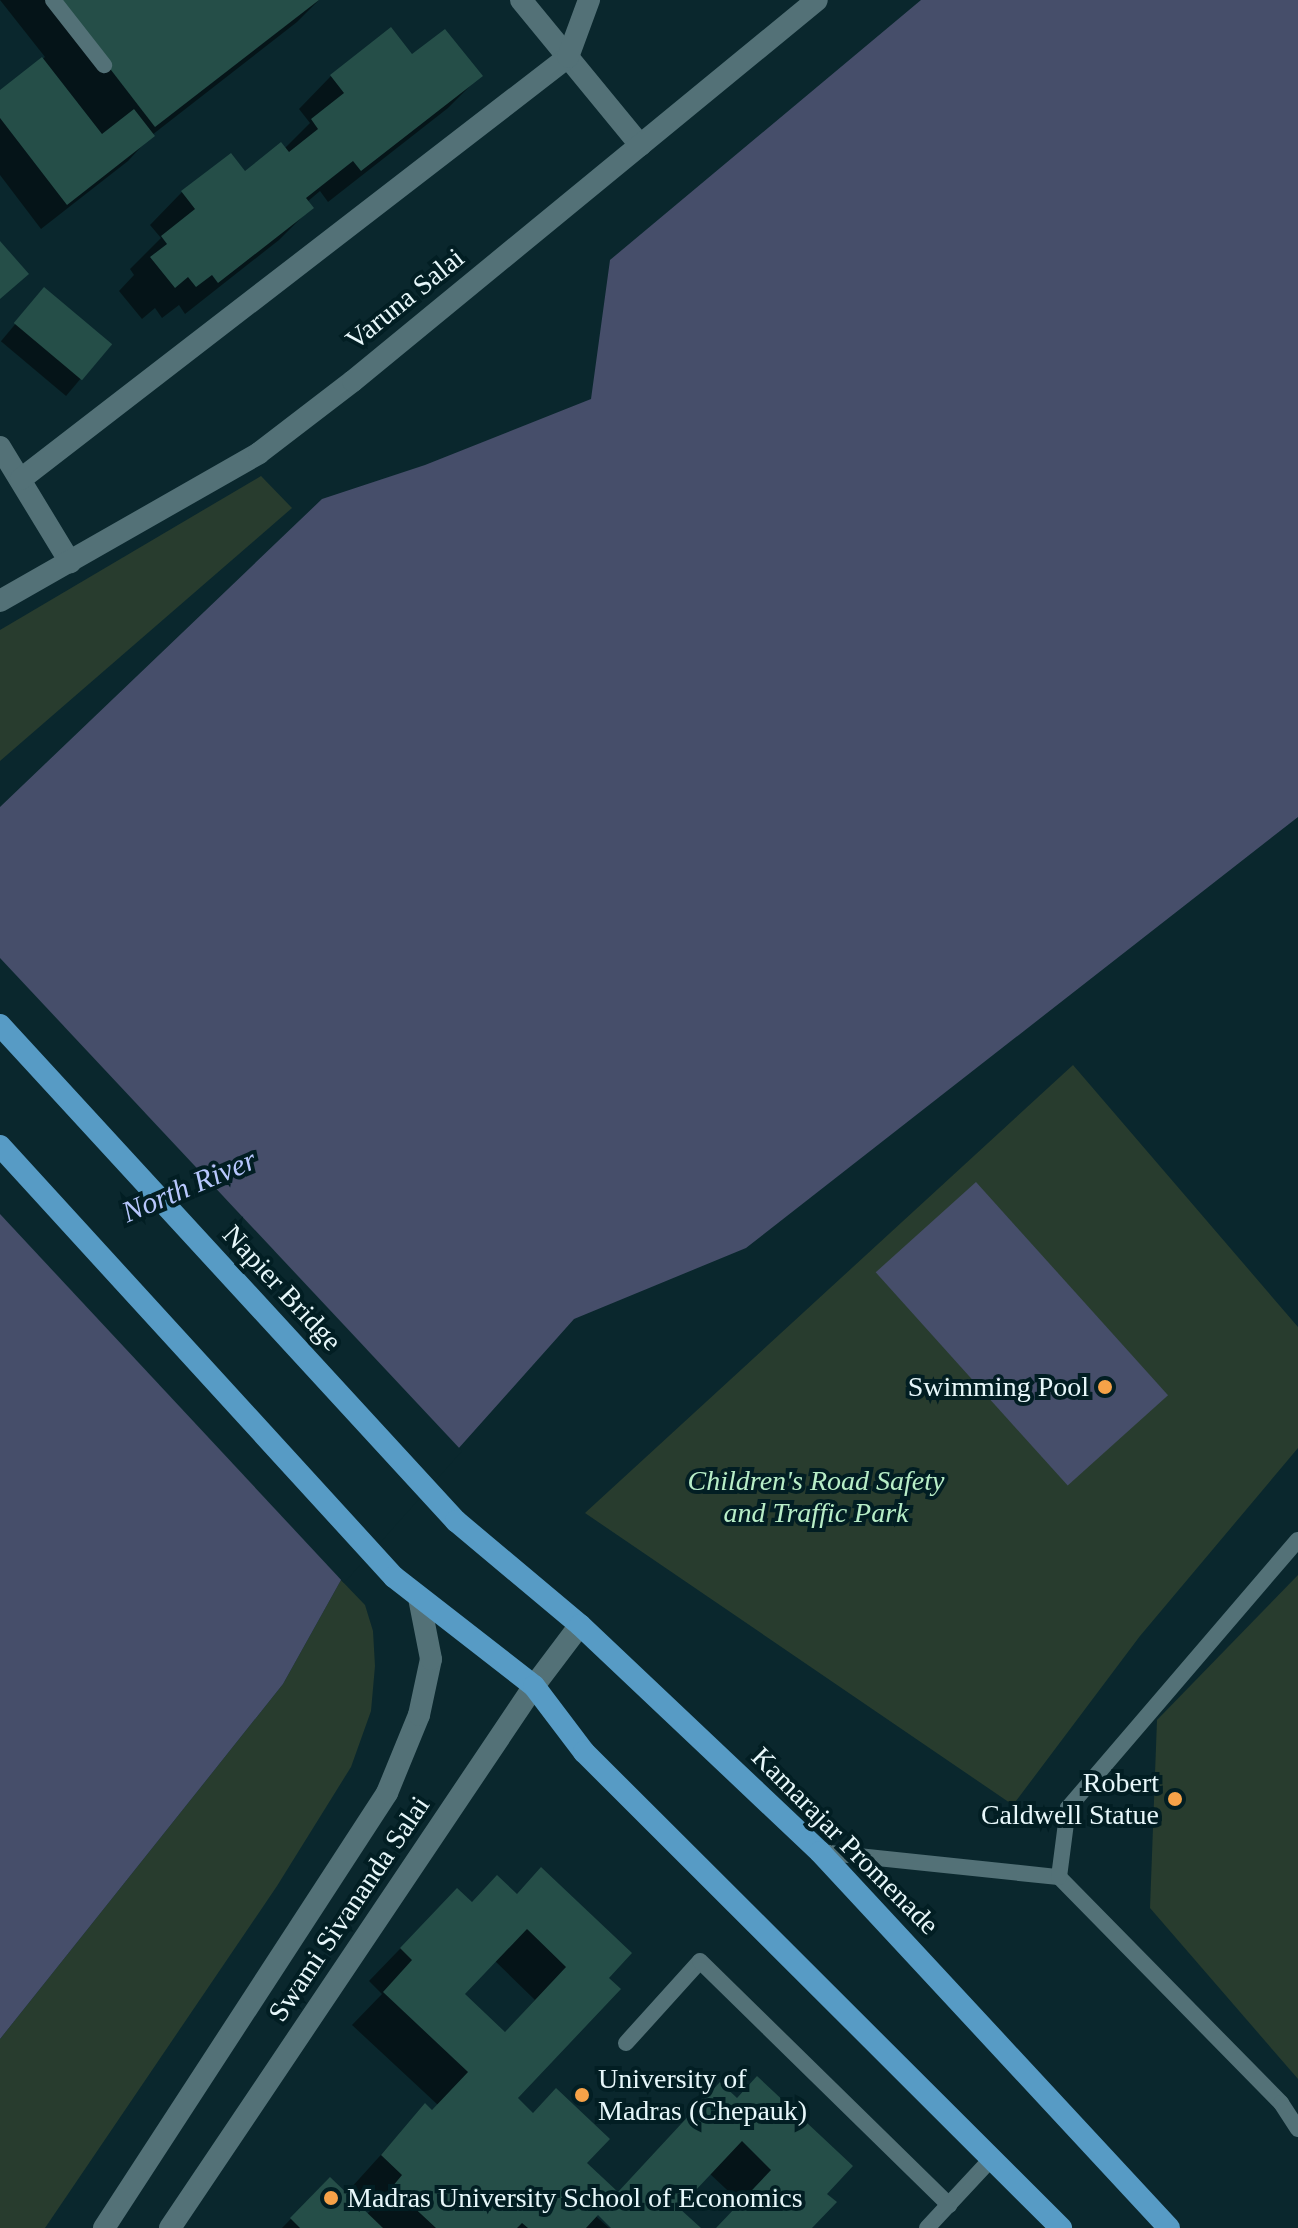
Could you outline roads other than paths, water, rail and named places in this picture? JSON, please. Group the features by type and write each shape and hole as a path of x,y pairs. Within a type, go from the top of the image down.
{"main road":[{"name":"Napier Bridge","path":"0,1025 456,1521"},
{"path":"0,1146 394,1577 534,1686 584,1752 1061,2228"},
{"name":"Kamarajar Promenade","path":"456,1521 580,1625 820,1852 1169,2228"}],"street":[{"path":"521,0 640,145"},
{"path":"21,479 568,57 589,0"},
{"name":"Varuna Salai","path":"0,601 259,453 817,0"},
{"path":"0,447 70,562"},
{"name":"Swami Sivananda Salai","path":"104,2228 387,1793 419,1715 431,1659 419,1598"},
{"name":"Swami Sivananda Salai","path":"170,2228 534,1686 580,1625"}],"lane":[{"path":"53,0 104,65"},
{"path":"1059,1877 1068,1808 1298,1540"},
{"path":"820,1852 1059,1877 1281,2103 1298,2129"},
{"path":"626,2043 700,1961 949,2205"},
{"path":"927,2228 993,2157"}],"water":[{"name":"North River","path":"921,0 1298,0 1298,817 746,1248 574,1319 341,1580 283,1684 0,2039 0,807 322,499 425,465 591,399 610,260"},
{"path":"976,1182 1168,1395 1068,1486 876,1272"}],"place":[{"name":"Swimming Pool","path":"1105,1387"},
{"name":"Robert Caldwell Statue","path":"1175,1799"},
{"name":"University of Madras (Chepauk)","path":"582,2095"},
{"name":"Madras University School of Economics","path":"331,2198"}],"park label":[{"name":"Children's Road Safety and Traffic Park","path":"816,1497"}]}
